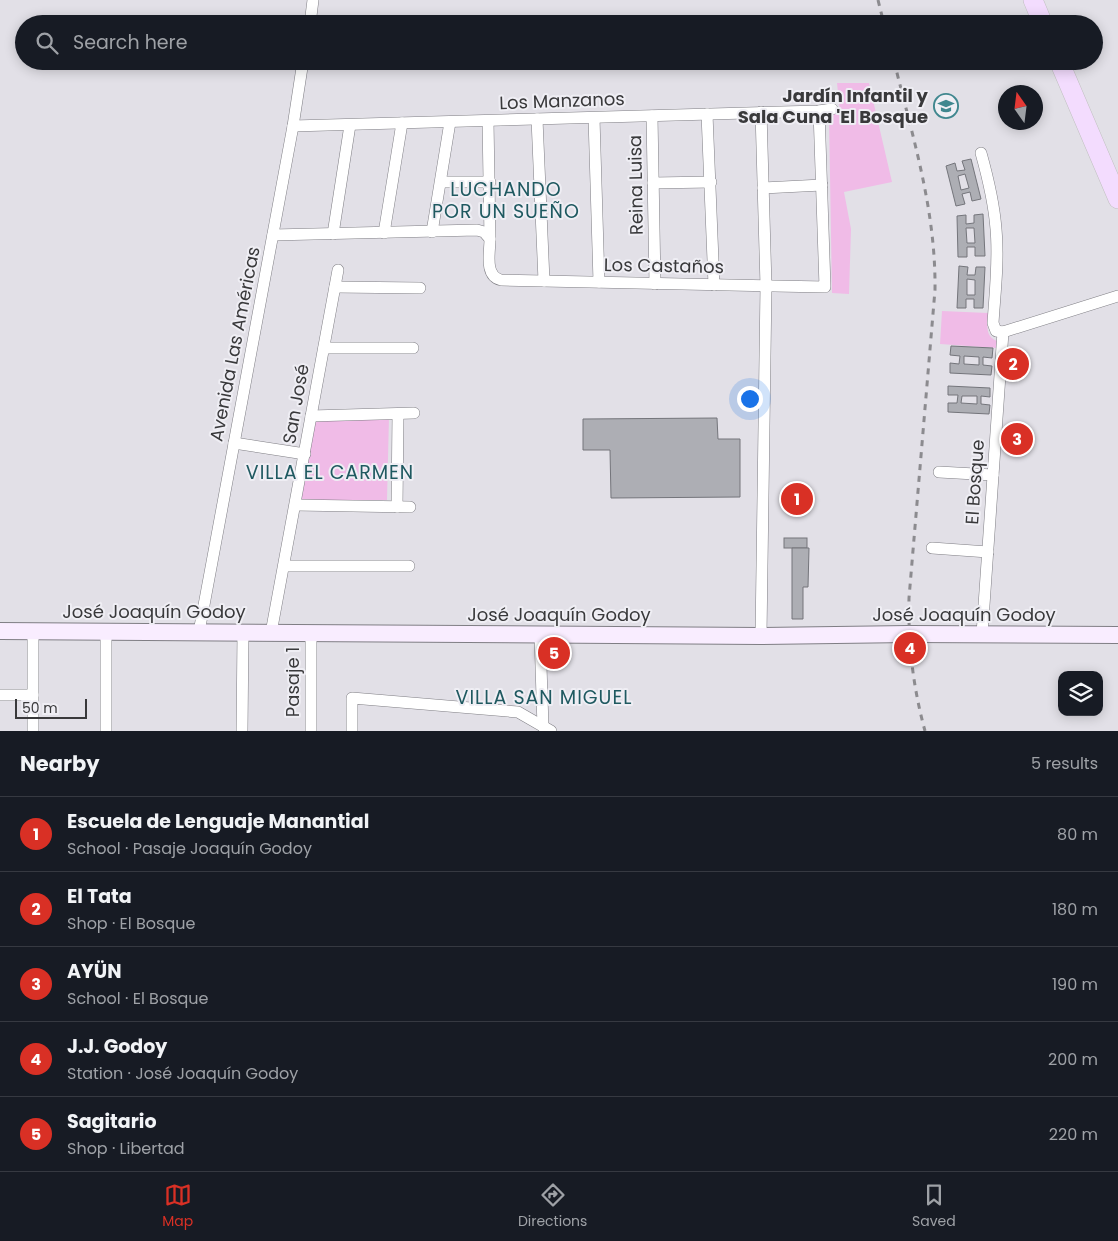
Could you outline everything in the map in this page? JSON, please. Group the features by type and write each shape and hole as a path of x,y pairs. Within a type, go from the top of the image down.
{"main road":[{"path":"1033,0 1039,15"},
{"path":"1063,70 1118,199"}],"street":[{"path":"312,15 314,0"},
{"name":"Avenida Las Américas","path":"199,632 293,126 302,70"},
{"name":"Los Manzanos","path":"293,126 819,111 832,108"},
{"path":"763,188 822,185 819,111"},
{"path":"761,112 766,286 761,636"},
{"path":"707,114 714,285"},
{"name":"Reina Luisa","path":"652,116 655,284"},
{"path":"594,118 599,282"},
{"path":"537,119 544,281"},
{"path":"488,121 490,239"},
{"path":"432,232 450,122"},
{"path":"384,233 402,123"},
{"path":"333,234 350,125"},
{"path":"981,153 991,195 996,231 997,267 993,326 996,331 1003,332 1118,296"},
{"path":"440,182 490,182"},
{"path":"653,183 711,182"},
{"name":"Los Castaños","path":"490,239 490,272 493,277 501,280 825,287 822,185"},
{"path":"273,235 477,230 484,232 490,239"},
{"name":"San José","path":"271,633 338,270"},
{"path":"335,287 420,288"},
{"name":"El Bosque","path":"982,634 1003,332"},
{"path":"324,348 413,348"},
{"path":"311,416 414,413"},
{"path":"397,507 398,414"},
{"path":"234,443 305,454"},
{"path":"939,472 993,475"},
{"path":"296,504 410,507"},
{"path":"932,548 988,552"},
{"path":"284,566 409,566"},
{"name":"José Joaquín Godoy","path":"0,631 761,636 908,634 1118,635"},
{"path":"33,631 34,731"},
{"path":"106,632 106,731"},
{"path":"242,731 243,633"},
{"name":"Pasaje 1","path":"311,633 311,731"},
{"path":"540,635 547,729"},
{"path":"0,695 33,695"},
{"path":"352,731 352,698 518,712 547,729"}],"shaded area":[{"path":"837,83 869,83 892,182 844,192 851,229 849,294 832,293 829,116 840,112"},
{"path":"942,311 988,313 988,333 997,341 997,348 940,344"},
{"path":"314,416 389,417 387,500 300,500"}],"building":[{"path":"971,159 981,199 972,201 970,192 962,194 965,204 956,206 946,166 955,163 957,171 965,170 962,161","holes":["965,174 969,188 961,190 958,176"]},
{"path":"983,214 985,256 975,256 975,247 967,247 967,257 958,257 957,216 966,215 966,224 974,223 974,215","holes":["966,228 974,228 975,243 967,243"]},
{"path":"959,266 968,267 967,275 975,275 976,267 985,267 983,308 974,308 974,299 966,299 966,308 957,308","holes":["967,279 975,280 975,295 967,295"]},
{"path":"951,346 993,348 992,358 983,357 983,365 992,366 991,375 950,373 950,363 959,364 960,356 950,355","holes":["964,356 979,357 979,365 964,364"]},
{"path":"948,386 990,388 990,397 981,396 981,404 990,405 989,414 948,412 948,403 957,403 958,395 948,395","holes":["962,396 977,396 977,404 961,403"]},
{"path":"717,418 718,439 740,439 740,497 611,498 610,450 583,450 583,419"},
{"path":"784,538 807,538 807,548 784,548"},
{"path":"792,548 809,548 808,587 803,587 803,619 792,619"}],"railway":[{"path":"878,0 882,15"},
{"path":"896,70 922,175 932,232 934,261 935,290 909,598 909,632 912,665 925,731"}],"place":[{"name":"Jardín Infantil y Sala Cuna 'El Bosque","path":"946,106"},
{"name":"El Tata","path":"1013,364"},
{"name":"AYÜN","path":"1017,439"},
{"name":"Escuela de Lenguaje Manantial","path":"797,499"},
{"name":"J.J. Godoy","path":"910,648"},
{"name":"Sagitario","path":"554,653"}],"district":[{"name":"LUCHANDO POR UN SUEÑO","path":"506,200"},
{"name":"VILLA EL CARMEN","path":"330,472"},
{"name":"VILLA SAN MIGUEL","path":"544,697"}]}
